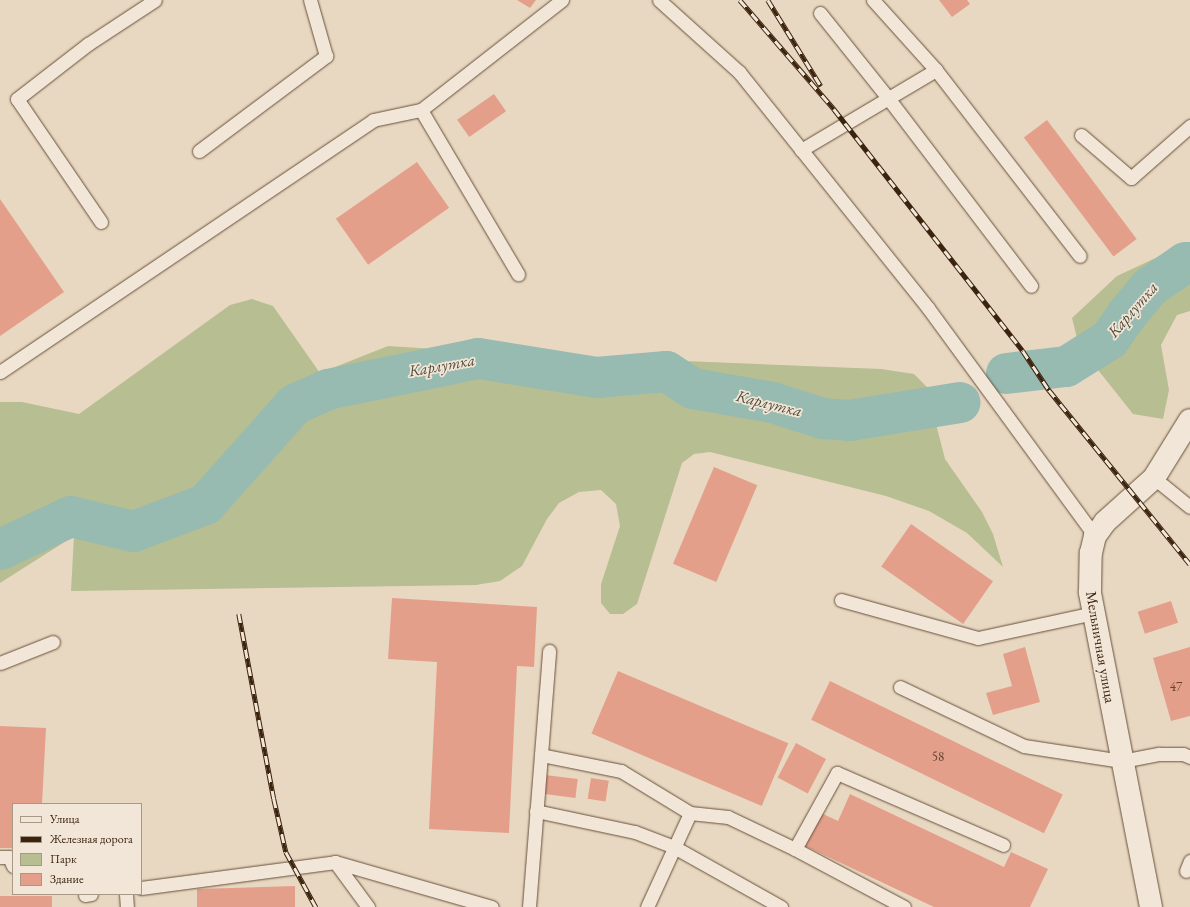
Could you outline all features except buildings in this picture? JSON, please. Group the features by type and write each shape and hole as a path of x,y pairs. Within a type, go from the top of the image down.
{"street":[{"name":"Мельничная улица","path":"1151,907 1090,592 1091,553 1095,536 1105,522 1154,478 1190,420"}],"lane":[{"path":"101,222 17,99 88,44 155,0"},
{"path":"199,151 326,56 310,0"},
{"path":"0,372 373,120 421,110 562,0"},
{"path":"659,0 739,72 928,308 1095,536"},
{"path":"873,0 936,70 1080,256"},
{"path":"820,13 888,98 1031,286"},
{"path":"801,150 936,70"},
{"path":"421,110 518,274"},
{"path":"1082,135 1131,178 1190,126"},
{"path":"1154,478 1190,507"},
{"path":"841,600 978,638 1094,613"},
{"path":"0,663 53,642"},
{"path":"529,907 549,651"},
{"path":"900,687 1024,746 1122,761 1159,754 1183,754 1190,757"},
{"path":"541,755 621,771 690,813 728,817 795,849 904,907"},
{"path":"795,849 837,773 1004,845"},
{"path":"536,811 635,832 674,847 781,907"},
{"path":"647,907 690,813"},
{"path":"0,857 9,857 12,864"},
{"path":"335,862 368,907"},
{"path":"142,888 335,862 485,906"},
{"path":"126,895 127,907"}],"green space":[{"path":"1190,242 1190,311 1177,315 1161,345 1169,390 1163,419 1133,414 1079,346 1072,318 1117,276"},
{"path":"252,299 273,306 320,373 388,346 514,354 881,369 914,374 927,387 934,406 937,428 945,459 982,512 993,534 1003,567 967,533 929,511 886,496 710,452 694,454 682,463 637,604 623,614 610,614 601,603 601,584 620,526 616,504 601,490 579,492 559,503 547,519 522,566 500,581 476,585 71,591 74,536 0,583 0,402 22,402 79,414 230,305"}],"waterway":[{"name":"Карлутка","path":"1006,373 1066,366 1109,339 1128,312 1150,286 1185,262 1190,262"},
{"name":"Карлутка","path":"0,549 70,516 133,531 205,504 294,404 327,389 478,358 596,377 666,371 692,388 772,402 822,418 849,420 960,402"}],"railway":[{"path":"740,0 834,109 1023,351 1049,390 1190,564"},
{"path":"768,0 821,86"},
{"path":"239,614 274,799 286,852 316,907"}]}
